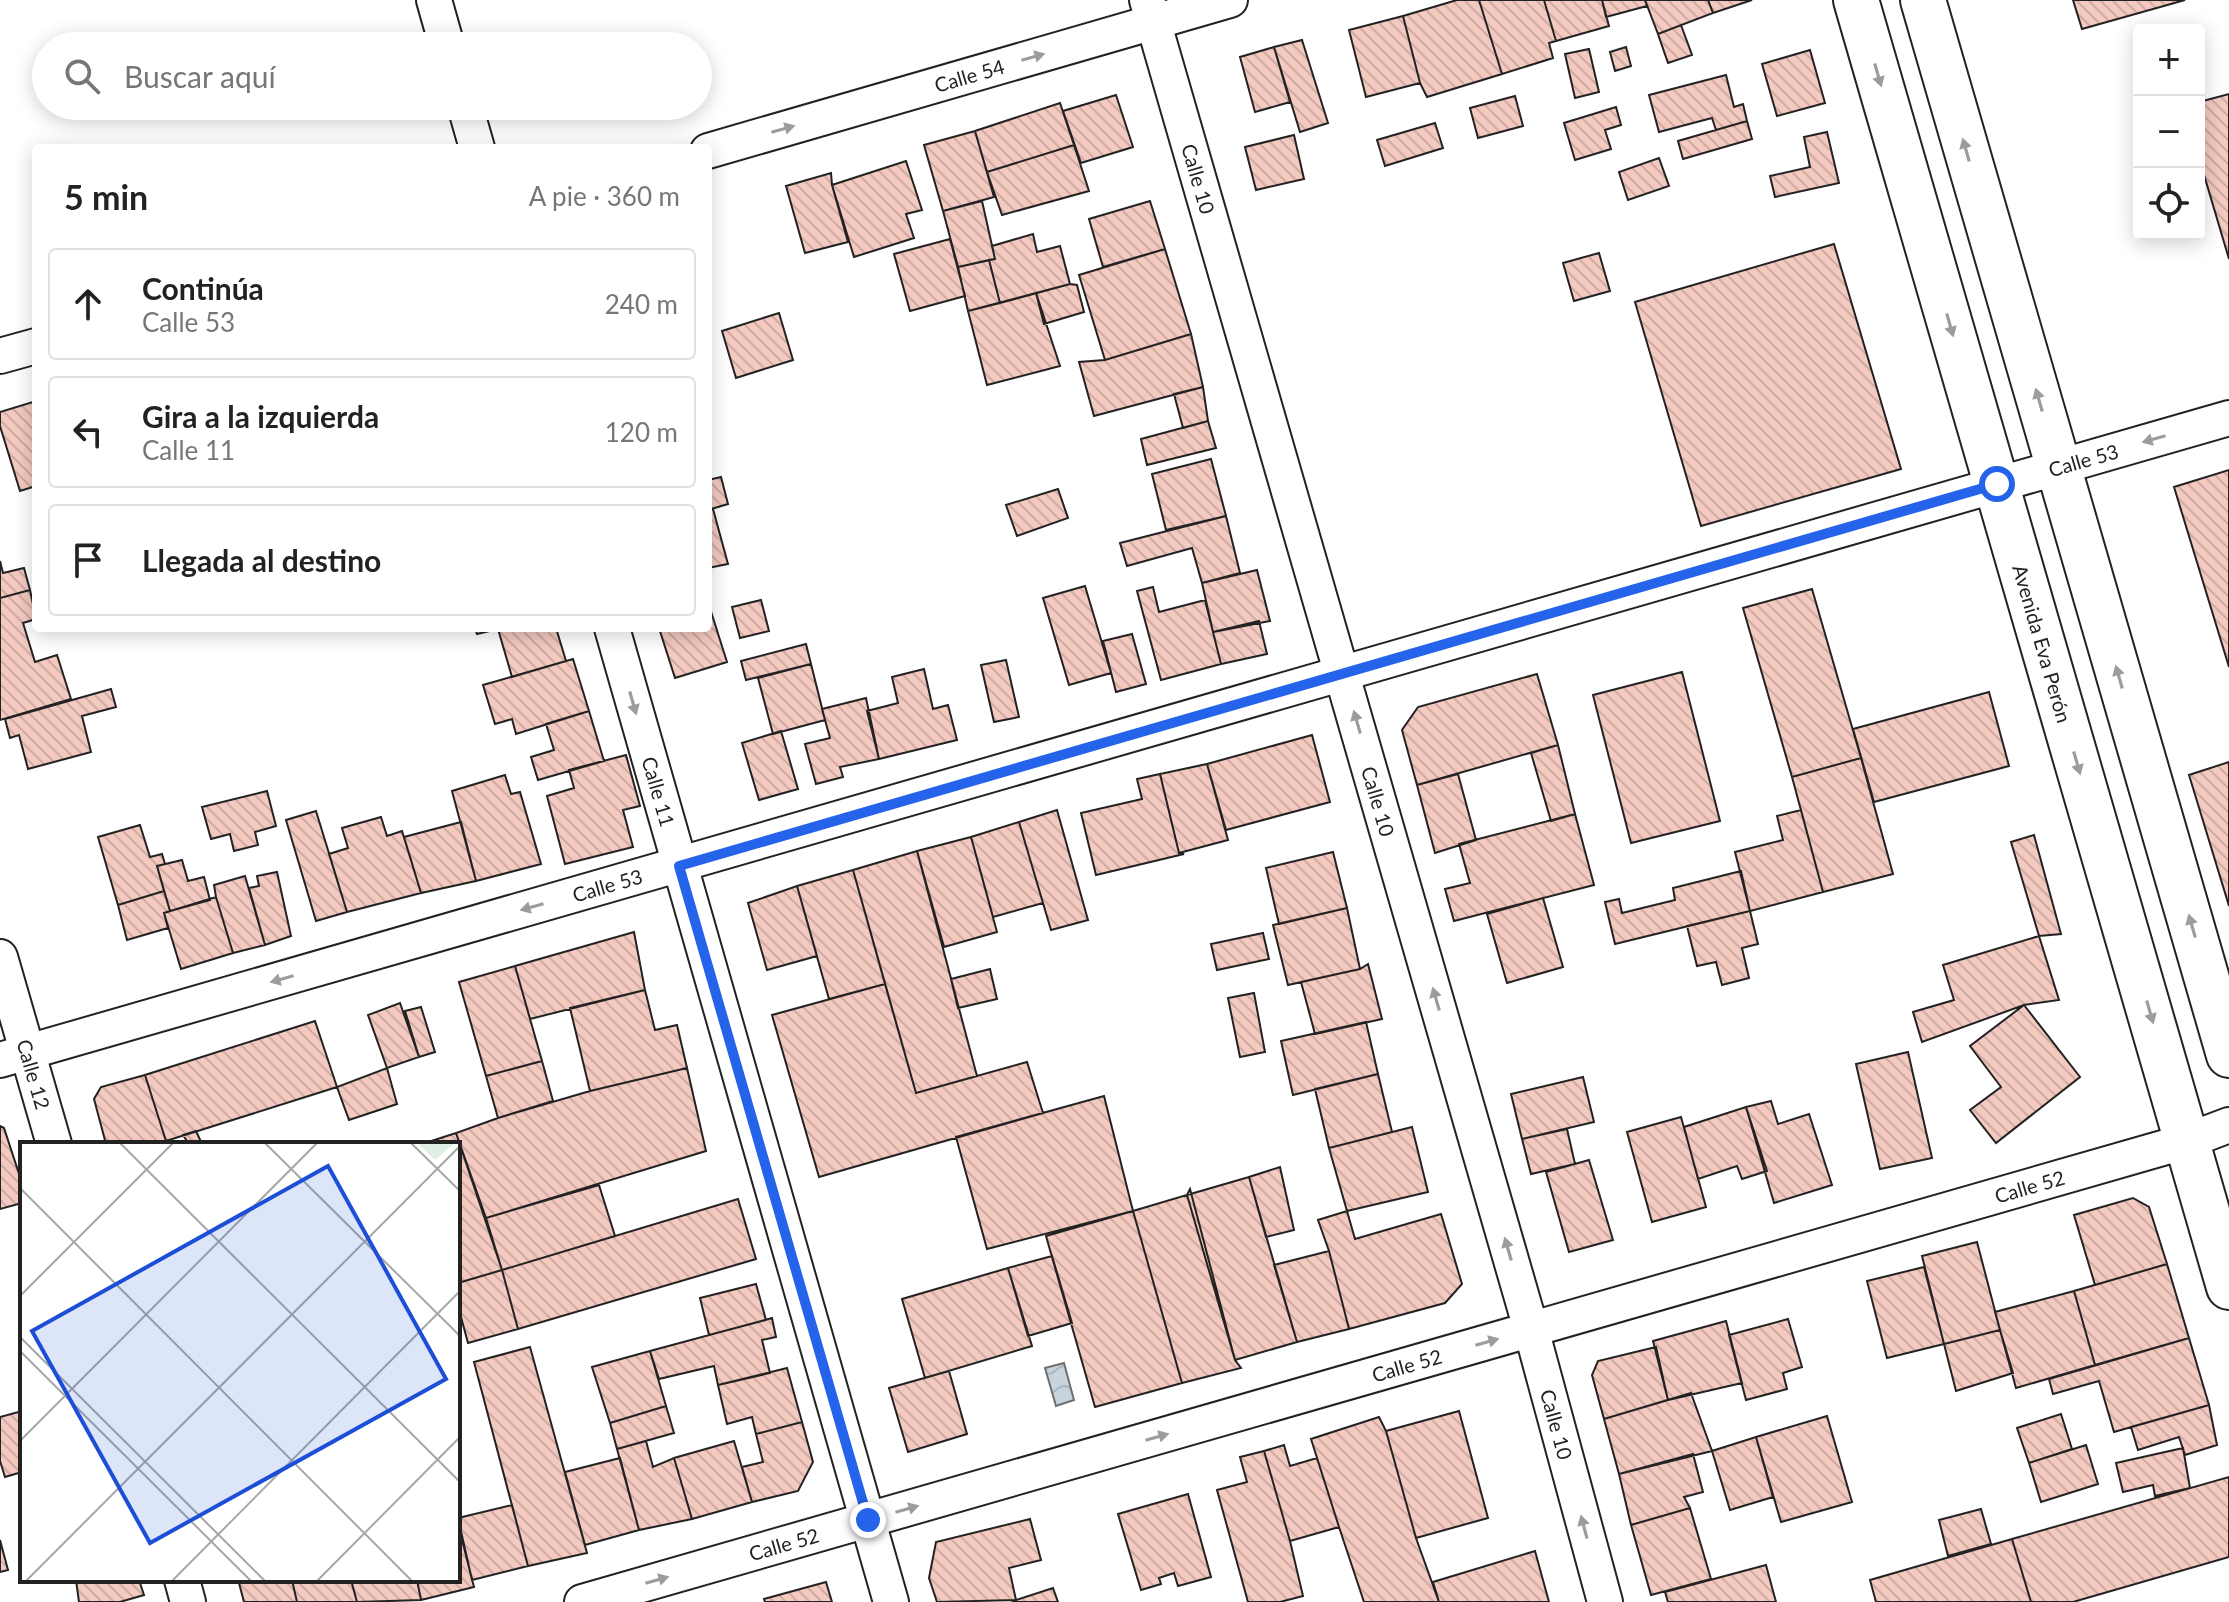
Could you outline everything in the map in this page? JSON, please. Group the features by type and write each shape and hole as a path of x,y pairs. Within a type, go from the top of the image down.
{"main road":[{"name":"Avenida Eva Perón","path":"1856,0 2229,1287"},
{"path":"1923,0 2229,1055"}],"street":[{"path":"434,0 443,32"},
{"name":"Calle 54","path":"712,150 1150,11 1230,0"},
{"name":"Calle 10","path":"1150,11 1531,1329 1605,1602"},
{"path":"469,120 476,144"},
{"path":"0,356 32,347"},
{"name":"Calle 53","path":"14,1056 2229,418"},
{"name":"Calle 11","path":"613,632 891,1602"},
{"name":"Calle 12","path":"0,957 14,1056 53,1142"},
{"name":"Calle 52","path":"582,1602 2187,1141 2229,1125"},
{"path":"183,1582 188,1602"}],"water":[{"path":"1064,1363 1074,1400 1056,1406 1045,1368"}],"building":[{"path":"1457,0 1479,0 1502,74 1427,97 1420,83 1403,16"},
{"path":"1479,0 1544,0 1556,41 1549,43 1553,58 1502,74"},
{"path":"1544,0 1602,0 1609,26 1556,41"},
{"path":"1602,0 1645,0 1647,6 1606,17"},
{"path":"1645,0 1708,0 1713,13 1658,34"},
{"path":"1708,0 1752,0 1713,13"},
{"path":"2073,0 2185,0 2082,29"},
{"path":"1403,16 1420,83 1366,97 1349,30"},
{"path":"1681,25 1692,55 1668,63 1658,34"},
{"path":"1302,40 1328,123 1300,132 1274,47"},
{"path":"1274,47 1290,102 1255,112 1240,57"},
{"path":"1626,47 1631,66 1615,71 1610,52"},
{"path":"1589,49 1599,92 1575,98 1565,54"},
{"path":"1810,50 1825,103 1777,116 1762,64"},
{"path":"1726,75 1734,107 1743,104 1747,121 1716,130 1712,118 1659,132 1649,95"},
{"path":"2229,94 2229,259 2205,178 2205,100"},
{"path":"1116,95 1133,147 1081,163 1063,111"},
{"path":"1515,96 1523,126 1478,138 1470,108"},
{"path":"1060,103 1074,145 987,172 975,131"},
{"path":"1616,107 1621,125 1605,130 1611,149 1575,160 1564,123"},
{"path":"1747,121 1752,139 1683,159 1678,141"},
{"path":"1435,123 1443,148 1385,166 1377,140"},
{"path":"975,131 994,197 943,211 924,145"},
{"path":"1827,132 1839,183 1775,197 1770,176 1810,167 1804,137"},
{"path":"1294,135 1304,179 1256,190 1245,147"},
{"path":"1074,145 1089,191 1002,215 987,172"},
{"path":"1659,158 1669,186 1628,200 1619,172"},
{"path":"906,161 922,210 906,214 914,238 854,257 832,185"},
{"path":"831,173 848,242 805,253 786,186"},
{"path":"982,201 995,259 958,267 943,211"},
{"path":"1150,201 1165,249 1103,267 1089,219"},
{"path":"1033,234 1037,252 1060,246 1070,284 1000,303 989,260 995,259 992,246"},
{"path":"950,239 965,296 910,311 894,254"},
{"path":"1834,244 1901,469 1701,526 1635,302"},
{"path":"1165,249 1191,334 1105,360 1079,275"},
{"path":"1599,253 1610,291 1574,301 1563,263"},
{"path":"989,260 1000,303 968,311 958,267"},
{"path":"1077,285 1084,312 1044,324 1036,293"},
{"path":"1036,293 1060,366 987,385 968,311"},
{"path":"779,313 793,360 736,378 722,331"},
{"path":"1191,334 1203,387 1094,416 1079,362 1105,360"},
{"path":"1203,387 1208,421 1183,428 1174,394"},
{"path":"32,402 32,487 20,491 0,426 0,412"},
{"path":"1208,421 1216,448 1147,465 1141,439"},
{"path":"1211,459 1226,516 1166,530 1152,474"},
{"path":"2229,470 2229,667 2174,487"},
{"path":"721,477 728,504 712,509 712,479"},
{"path":"1058,489 1068,518 1017,536 1006,505"},
{"path":"712,509 728,564 712,567"},
{"path":"1226,516 1240,573 1202,583 1192,548 1127,566 1120,543"},
{"path":"0,561 3,573 24,568 30,590 0,598"},
{"path":"1257,570 1270,621 1213,632 1202,583"},
{"path":"1085,586 1111,673 1069,685 1043,598"},
{"path":"1153,587 1159,612 1205,600 1221,664 1161,680 1137,591"},
{"path":"1812,589 1861,758 1792,777 1743,608"},
{"path":"30,590 32,620 23,623 35,662 57,655 71,699 0,720 0,598"},
{"path":"761,600 769,631 740,638 732,607"},
{"path":"712,615 727,662 675,678 660,632 712,632"},
{"path":"1259,621 1267,654 1221,664 1213,632"},
{"path":"499,632 557,632 566,661 512,677"},
{"path":"1132,634 1146,684 1116,692 1103,641"},
{"path":"806,644 811,664 746,680 741,661"},
{"path":"573,659 589,711 516,734 512,719 495,724 483,685"},
{"path":"1006,660 1019,717 994,722 981,665"},
{"path":"811,664 825,720 773,734 758,678"},
{"path":"924,669 933,709 948,705 957,740 879,759 867,711 898,703 892,677"},
{"path":"1682,672 1720,821 1631,843 1593,695"},
{"path":"1537,674 1558,745 1417,785 1402,730 1418,707"},
{"path":"111,689 116,707 82,716 91,752 28,769 19,735 10,738 5,719"},
{"path":"1989,692 2009,766 1874,802 1853,729"},
{"path":"866,698 879,759 840,767 843,777 816,784 805,744 830,738 822,709"},
{"path":"589,711 604,761 538,780 531,757 554,750 546,724"},
{"path":"781,731 798,789 759,800 742,743"},
{"path":"1312,735 1330,802 1226,830 1207,764"},
{"path":"1558,745 1575,814 1551,821 1531,753"},
{"path":"626,755 640,806 623,810 633,847 565,864 547,796 574,788 569,770"},
{"path":"1861,758 1893,874 1823,892 1792,777"},
{"path":"2229,762 2229,906 2189,775"},
{"path":"1207,764 1228,840 1179,853 1160,774"},
{"path":"1160,774 1179,853 1184,854 1096,875 1081,813 1142,799 1137,779"},
{"path":"1458,774 1476,840 1435,853 1417,785"},
{"path":"505,775 511,794 520,792 541,864 476,881 452,791"},
{"path":"267,791 276,826 255,832 258,845 234,851 230,834 211,839 202,807"},
{"path":"1057,810 1088,920 1051,930 1019,822"},
{"path":"1801,810 1823,892 1750,911 1735,852 1783,840 1777,816"},
{"path":"316,811 347,912 316,921 286,820"},
{"path":"1575,814 1594,885 1454,921 1445,889 1470,883 1459,844"},
{"path":"381,817 387,836 402,831 421,893 347,912 329,854 348,848 342,828"},
{"path":"461,822 476,881 421,893 404,837"},
{"path":"1019,822 1043,903 993,917 971,837"},
{"path":"140,825 150,857 162,854 165,864 157,866 164,891 118,905 98,837"},
{"path":"2034,835 2061,934 2039,936 2011,842"},
{"path":"971,837 997,932 944,947 917,851"},
{"path":"917,851 977,1076 916,1093 853,870"},
{"path":"1333,852 1347,908 1279,924 1266,868"},
{"path":"182,860 188,881 204,877 210,900 170,911 157,866"},
{"path":"853,870 885,984 829,999 797,886"},
{"path":"1741,871 1750,911 1615,944 1605,902 1619,899 1622,913 1675,900 1673,888"},
{"path":"277,872 291,936 265,945 249,888 259,886 257,876"},
{"path":"245,876 265,945 233,953 214,885"},
{"path":"797,886 817,956 767,970 748,903"},
{"path":"164,891 170,911 164,913 168,928 127,940 118,905"},
{"path":"216,897 233,953 181,969 164,913"},
{"path":"1543,898 1563,967 1507,983 1487,914"},
{"path":"1347,908 1360,969 1288,985 1273,925"},
{"path":"1750,911 1758,944 1742,948 1749,978 1722,985 1716,962 1697,966 1687,926"},
{"path":"634,932 645,990 530,1019 515,966"},
{"path":"1263,933 1269,959 1217,970 1211,944"},
{"path":"2039,936 2059,1000 2024,1005 1922,1042 1913,1012 1954,1000 1943,965"},
{"path":"1368,964 1382,1019 1315,1034 1301,982 1360,969"},
{"path":"515,966 542,1061 486,1076 459,982"},
{"path":"990,969 997,999 958,1008 951,979"},
{"path":"885,984 916,1093 1027,1062 1043,1113 819,1177 772,1015"},
{"path":"645,990 655,1030 677,1025 687,1068 590,1091 570,1008"},
{"path":"1254,993 1265,1052 1240,1057 1228,998"},
{"path":"400,1003 419,1057 387,1068 368,1015"},
{"path":"2024,1005 2080,1077 1996,1143 1970,1110 2001,1087 1970,1046"},
{"path":"421,1007 435,1052 419,1057 405,1011"},
{"path":"315,1021 337,1087 166,1141 145,1075"},
{"path":"1366,1022 1378,1074 1293,1095 1281,1041"},
{"path":"1908,1052 1932,1158 1880,1169 1856,1064"},
{"path":"542,1061 553,1101 498,1118 486,1076"},
{"path":"387,1068 397,1104 349,1120 337,1087"},
{"path":"687,1068 706,1151 486,1218 456,1133 590,1091"},
{"path":"1378,1074 1392,1132 1329,1148 1315,1089"},
{"path":"145,1075 166,1141 105,1142 94,1099 101,1087"},
{"path":"1583,1077 1594,1122 1522,1139 1511,1094"},
{"path":"1104,1096 1133,1211 987,1249 956,1137"},
{"path":"1771,1101 1778,1124 1809,1114 1832,1185 1774,1203 1746,1107"},
{"path":"1746,1107 1767,1171 1742,1179 1737,1166 1698,1179 1684,1127"},
{"path":"1681,1117 1706,1207 1652,1222 1627,1132"},
{"path":"0,1126 4,1128 20,1177 20,1204 0,1209"},
{"path":"1412,1127 1428,1192 1347,1211 1329,1148"},
{"path":"1567,1129 1575,1164 1531,1174 1522,1139"},
{"path":"196,1131 201,1142 188,1142 183,1135"},
{"path":"456,1133 459,1142 428,1142"},
{"path":"460,1145 502,1270 460,1282"},
{"path":"1589,1160 1613,1240 1569,1252 1546,1172"},
{"path":"1280,1167 1294,1230 1266,1237 1249,1177"},
{"path":"1249,1177 1297,1342 1235,1360 1187,1195"},
{"path":"599,1185 615,1236 502,1270 486,1218"},
{"path":"1190,1189 1235,1360 1241,1368 1182,1383 1133,1211 1187,1195"},
{"path":"2133,1198 2149,1207 2167,1264 2095,1285 2074,1215"},
{"path":"738,1199 756,1259 518,1329 502,1270"},
{"path":"1133,1211 1182,1383 1095,1407 1046,1236"},
{"path":"1347,1211 1355,1239 1441,1214 1462,1284 1445,1303 1349,1329 1318,1220"},
{"path":"1977,1242 2000,1330 1944,1344 1922,1256"},
{"path":"1329,1251 1349,1329 1297,1342 1274,1265"},
{"path":"1052,1256 1072,1323 1028,1336 1008,1268"},
{"path":"2167,1264 2189,1338 2095,1365 2074,1291"},
{"path":"1924,1267 1944,1344 1887,1358 1867,1281"},
{"path":"1008,1268 1032,1346 925,1378 902,1299"},
{"path":"502,1270 518,1329 468,1343 460,1313 460,1282"},
{"path":"756,1284 766,1320 709,1335 700,1298"},
{"path":"2074,1291 2095,1365 2016,1388 1995,1312"},
{"path":"772,1318 776,1337 762,1340 770,1373 718,1385 714,1366 659,1379 650,1351"},
{"path":"1788,1319 1802,1367 1783,1373 1787,1389 1746,1400 1729,1335"},
{"path":"1726,1321 1742,1383 1668,1400 1653,1341"},
{"path":"2000,1330 2013,1373 1956,1391 1944,1344"},
{"path":"2189,1338 2209,1405 2114,1432 2099,1381 2053,1394 2049,1379"},
{"path":"530,1347 587,1553 528,1566 474,1362"},
{"path":"1656,1347 1668,1400 1604,1419 1592,1375 1598,1361"},
{"path":"650,1351 666,1406 610,1423 592,1367"},
{"path":"787,1368 802,1422 756,1434 752,1417 727,1424 718,1385"},
{"path":"949,1371 967,1434 908,1452 889,1388"},
{"path":"1691,1393 1712,1451 1619,1474 1604,1419"},
{"path":"2209,1405 2217,1445 2185,1455 2179,1437 2138,1450 2131,1427"},
{"path":"666,1406 674,1433 617,1449 610,1423"},
{"path":"1459,1411 1488,1518 1416,1538 1386,1431"},
{"path":"20,1412 20,1473 5,1477 0,1461 0,1417"},
{"path":"2061,1414 2072,1449 2029,1463 2017,1428"},
{"path":"1827,1416 1852,1502 1781,1522 1756,1437"},
{"path":"1379,1417 1439,1602 1364,1602 1339,1527 1311,1439"},
{"path":"802,1422 813,1462 798,1491 752,1502 742,1467 763,1462 756,1434"},
{"path":"1756,1437 1773,1497 1730,1510 1712,1451"},
{"path":"646,1441 653,1467 674,1458 692,1519 639,1530 617,1449"},
{"path":"734,1441 752,1502 692,1519 674,1458"},
{"path":"1284,1445 1290,1466 1317,1458 1339,1527 1290,1541 1264,1451"},
{"path":"2086,1445 2098,1484 2041,1502 2029,1463"},
{"path":"2183,1448 2190,1488 2155,1496 2153,1485 2123,1492 2116,1463"},
{"path":"1264,1451 1303,1596 1280,1602 1248,1602 1217,1490 1247,1482 1240,1457"},
{"path":"1693,1454 1703,1492 1684,1497 1690,1508 1631,1525 1619,1474"},
{"path":"620,1458 639,1530 585,1545 565,1472"},
{"path":"2229,1477 2229,1557 2073,1602 2031,1602 2012,1539"},
{"path":"1188,1494 1211,1577 1178,1586 1174,1573 1159,1578 1161,1584 1141,1590 1118,1514"},
{"path":"512,1505 528,1566 472,1580 460,1518"},
{"path":"1690,1508 1711,1579 1651,1595 1631,1525"},
{"path":"1981,1509 1991,1544 1948,1556 1939,1520"},
{"path":"1030,1519 1041,1560 1009,1568 1016,1600 937,1602 929,1578 936,1542"},
{"path":"460,1532 474,1587 421,1600 417,1582 460,1582"},
{"path":"2012,1539 2031,1602 1876,1602 1870,1580"},
{"path":"0,1540 8,1570 0,1572"},
{"path":"1535,1551 1549,1602 1439,1602 1433,1582"},
{"path":"1766,1565 1776,1602 1668,1602 1665,1592"},
{"path":"76,1582 140,1582 144,1595 120,1602 79,1602"},
{"path":"292,1582 297,1602 244,1602 239,1583"},
{"path":"292,1582 352,1582 357,1602 297,1602"},
{"path":"352,1582 417,1582 421,1600 357,1602"},
{"path":"826,1582 832,1602 765,1602 764,1599"},
{"path":"1053,1588 1058,1602 1012,1602 1016,1600"}],"route":[{"path":"868,1520 679,866 1997,484"}]}
